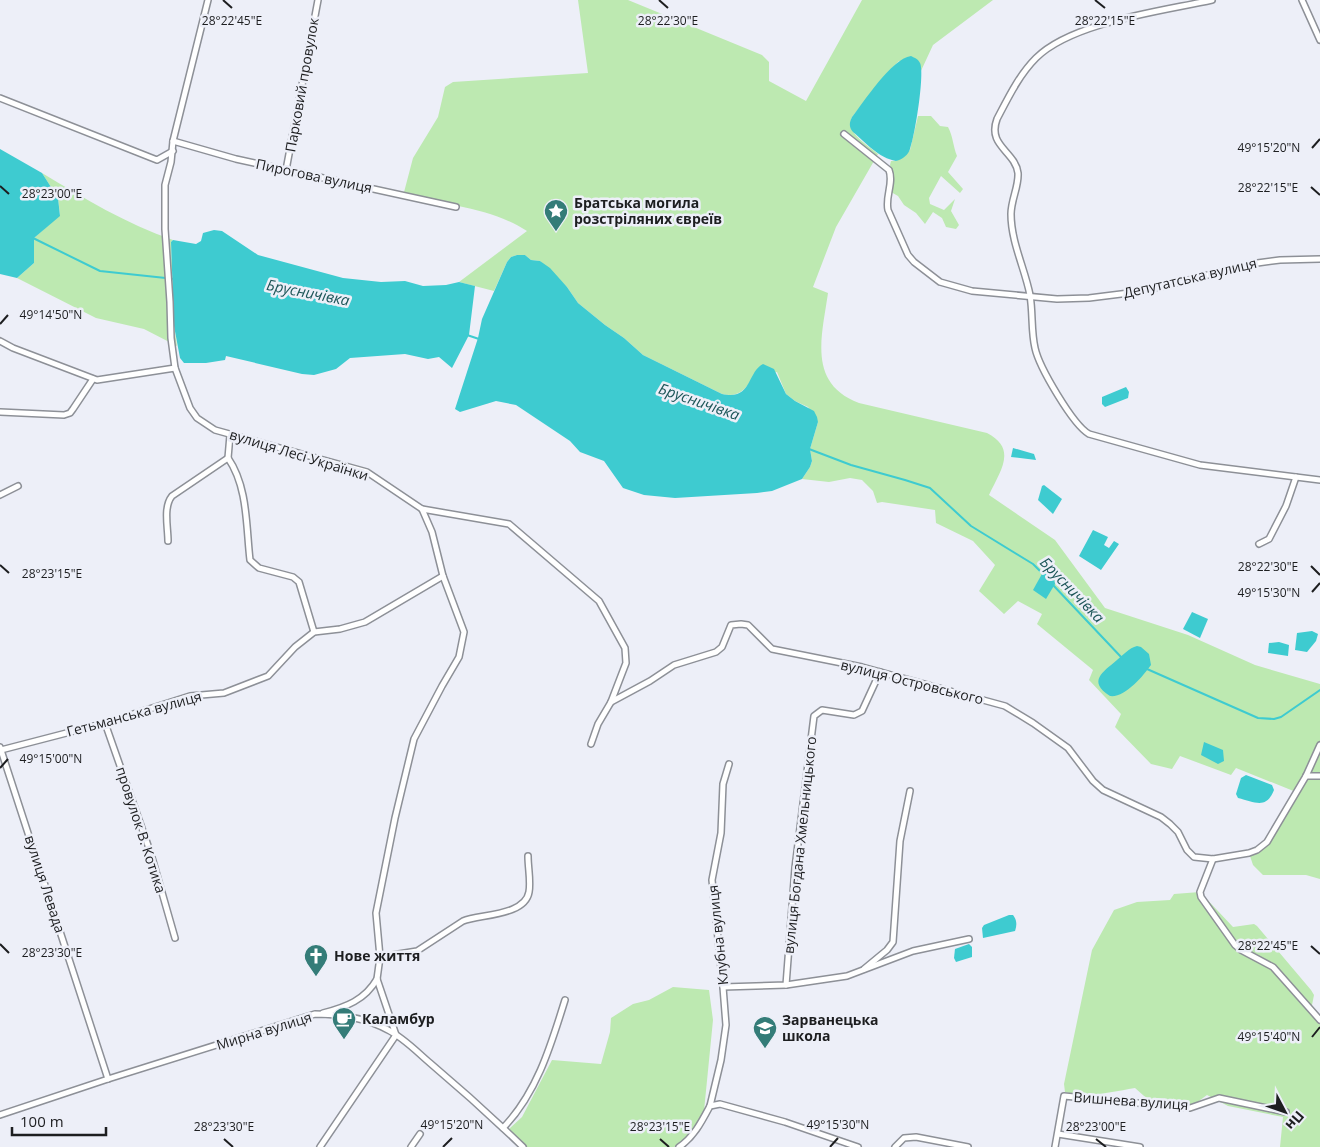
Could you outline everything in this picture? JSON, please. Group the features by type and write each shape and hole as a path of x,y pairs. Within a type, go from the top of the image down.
{"street":[{"name":"вулиця Лесі Українки","path":"208,0 164,185 171,338 175,368 190,408 197,418 215,430 367,472 422,509"},
{"name":"Парковий провулок","path":"286,170 318,0"},
{"path":"1212,0 1107,23 1079,32 1041,54 1022,76 997,119 994,132 997,140 1012,159 1017,170 1011,214 1030,296 1033,338 1037,355 1069,413 1080,427 1094,437 1200,464 1320,480"},
{"path":"1302,0 1320,40"},
{"path":"0,98 157,160 172,151"},
{"name":"Депутатська вулиця","path":"844,134 889,170 891,180 886,203 908,255 920,268 940,282 958,288 1057,299 1077,299 1129,293 1169,285 1250,264 1280,260 1320,259"},
{"name":"Пирогова вулиця","path":"174,141 236,159 456,207"},
{"path":"0,341 13,348 97,380 175,368"},
{"path":"0,412 64,415 73,409 93,379"},
{"path":"230,435 228,458 242,485 250,560 259,568 293,576 299,582 314,632"},
{"path":"168,541 168,501 172,496 228,458"},
{"path":"1259,544 1269,539 1286,506 1296,477"},
{"path":"0,495 18,486"},
{"path":"320,1147 396,1035 378,979 380,957 376,912 395,818 414,739 459,657 464,632 444,576 432,532 422,509"},
{"path":"422,509 509,524 599,601 625,648 626,663 611,702 598,724 591,744"},
{"name":"Гетьманська вулиця","path":"0,748 105,723 190,696 224,693 268,676 295,647 314,632 365,622 444,576"},
{"name":"вулиця Островського","path":"611,702 650,681 674,665 716,652 722,647 731,625 748,624 772,649 880,672 1005,706 1068,748 1093,781 1103,790 1155,814 1170,824 1178,832 1187,850 1194,857 1213,859"},
{"name":"вулиця Богдана Хмельницького","path":"786,985 795,868 814,716 822,710 854,715 862,711 880,672"},
{"name":"провулок В. Котика","path":"105,723 151,854 175,938"},
{"path":"1320,745 1306,776 1267,842 1249,853 1213,859 1200,892 1203,901 1235,945 1273,968 1320,1020"},
{"name":"вулиця Левада","path":"0,748 108,1079"},
{"name":"Клубна вулиця","path":"710,1106 721,1060 726,1025 712,880 721,833 723,784 729,764"},
{"path":"1306,776 1320,776"},
{"path":"860,972 887,950 893,942 900,841 910,791"},
{"path":"380,957 417,951 469,918 506,911 520,905 529,892 528,856"},
{"path":"723,987 786,985 847,976 913,951 969,939"},
{"path":"314,1014 342,1008 356,1002 368,992 378,979"},
{"path":"503,1128 517,1113 547,1058 565,1000"},
{"name":"Мирна вулиця","path":"0,1115 314,1014 336,1015 383,1027 396,1035 524,1147"},
{"name":"Вишнева вулиця","path":"1058,1134 1064,1096 1190,1108 1219,1098 1286,1112"},
{"path":"679,1147 687,1142 697,1130 710,1106 720,1104 785,1122 858,1147"},
{"path":"411,1147 420,1134"},
{"path":"1055,1147 1058,1134 1140,1147"},
{"path":"896,1147 904,1138 916,1137 968,1147"}],"green space":[{"path":"578,0 628,0 762,55 769,62 769,81 806,101 862,0 993,0 933,45 920,73 919,67 899,61 852,117 851,123 855,133 878,154 836,227 813,287 828,293 821,341 825,371 831,383 842,394 859,403 987,433 996,439 1002,446 1004,461 989,495 1055,540 1105,608 1188,635 1255,665 1320,684 1320,879 1306,875 1263,875 1253,865 1249,853 1262,846 1296,792 1236,768 1231,775 1180,756 1172,769 1151,764 1115,727 1121,714 1089,680 1093,670 1037,624 1042,614 1018,601 1004,614 979,591 995,565 973,541 936,523 935,510 882,502 877,503 873,491 862,480 850,478 829,482 802,479 812,461 810,449 818,422 808,407 786,394 777,372 753,377 747,386 737,394 722,394 643,355 578,303 567,287 540,261 531,260 525,255 511,257 494,291 459,282 527,231 513,223 483,212 403,196 413,158 438,117 445,87 453,82 588,73"},
{"path":"918,116 931,116 940,126 948,127 951,134 957,156 948,172 963,189 960,193 941,176 929,198 930,204 944,210 955,199 951,211 959,225 956,229 946,227 942,218 933,212 925,224 916,213 904,205 898,196 891,192 894,177 890,165 891,161 896,161 910,150"},
{"path":"42,173 122,218 173,240 171,242 174,326 177,346 144,329 96,318 17,278 34,263 34,238 60,215 58,198"},
{"path":"1200,892 1233,927 1254,924 1257,926 1314,995 1311,1010 1320,1020 1320,1147 1280,1147 1283,1117 1228,1106 1207,1095 1192,1106 1152,1103 1135,1088 1109,1093 1073,1094 1065,1092 1064,1084 1092,950 1114,910 1137,902 1170,900 1174,894"},
{"path":"673,987 709,990 713,1020 704,1111 695,1128 685,1140 674,1147 527,1147 509,1129 522,1117 552,1060 601,1064 610,1032 611,1018 633,1004 649,1000"}],"water":[{"path":"911,56 920,63 921,69 919,105 910,149 905,156 896,161 884,157 873,150 853,132 850,123 852,117 887,73 903,59"},
{"path":"0,149 42,173 58,198 60,216 34,238 34,263 17,278 0,274"},
{"path":"214,230 222,231 258,255 343,278 381,282 405,281 423,286 446,285 459,282 475,286 469,335 452,368 439,357 428,359 405,354 350,358 336,369 314,375 302,374 226,356 225,360 206,363 184,363 180,358 174,326 171,242 173,240 196,244 201,241 203,233"},
{"path":"525,255 531,260 540,261 550,268 578,303 643,355 722,394 732,395 744,390 754,373 763,364 774,369 786,394 814,411 817,417 818,422 810,449 812,461 802,479 772,491 757,493 675,498 644,495 623,488 604,461 580,452 570,441 516,405 496,401 460,412 455,409 478,338 482,319 507,262 511,257"},
{"path":"1126,387 1129,392 1128,398 1105,407 1102,404 1102,397"},
{"path":"1013,448 1034,454 1036,460 1011,457"},
{"path":"1044,485 1062,499 1053,514 1038,500"},
{"path":"1093,530 1108,537 1104,545 1109,548 1114,541 1119,544 1101,570 1079,556"},
{"path":"1043,572 1054,576 1055,584 1046,599 1033,590"},
{"path":"1192,612 1208,619 1200,638 1183,629"},
{"path":"1312,631 1318,634 1316,641 1307,652 1295,650 1297,633"},
{"path":"1279,642 1289,645 1288,656 1268,653 1269,643"},
{"path":"1137,646 1149,654 1151,665 1122,694 1110,696 1099,686 1098,681 1100,677 1126,652"},
{"path":"1204,742 1223,750 1224,761 1218,764 1201,755"},
{"path":"1246,775 1272,785 1274,790 1267,800 1259,803 1238,798 1236,794 1241,778"},
{"path":"1013,915 1015,919 1015,931 983,938 982,928 984,925"},
{"path":"969,944 972,947 972,957 956,962 954,958 955,949"}],"waterway":[{"name":"Брусничівка","path":"33,238 100,271 175,279"},
{"name":"Брусничівка","path":"467,335 479,339"},
{"name":"Брусничівка","path":"809,449 851,465 930,488 971,526 1033,564 1043,574"},
{"name":"Брусничівка","path":"1053,585 1122,658"},
{"name":"Брусничівка","path":"1147,669 1258,718 1274,719 1281,717 1320,690"}],"place":[{"name":"Братська могила розстріляних євреїв","path":"556,232"},
{"name":"Нове життя","path":"316,977"},
{"name":"Каламбур","path":"344,1040"},
{"name":"Зарванецька школа","path":"765,1049"}]}
